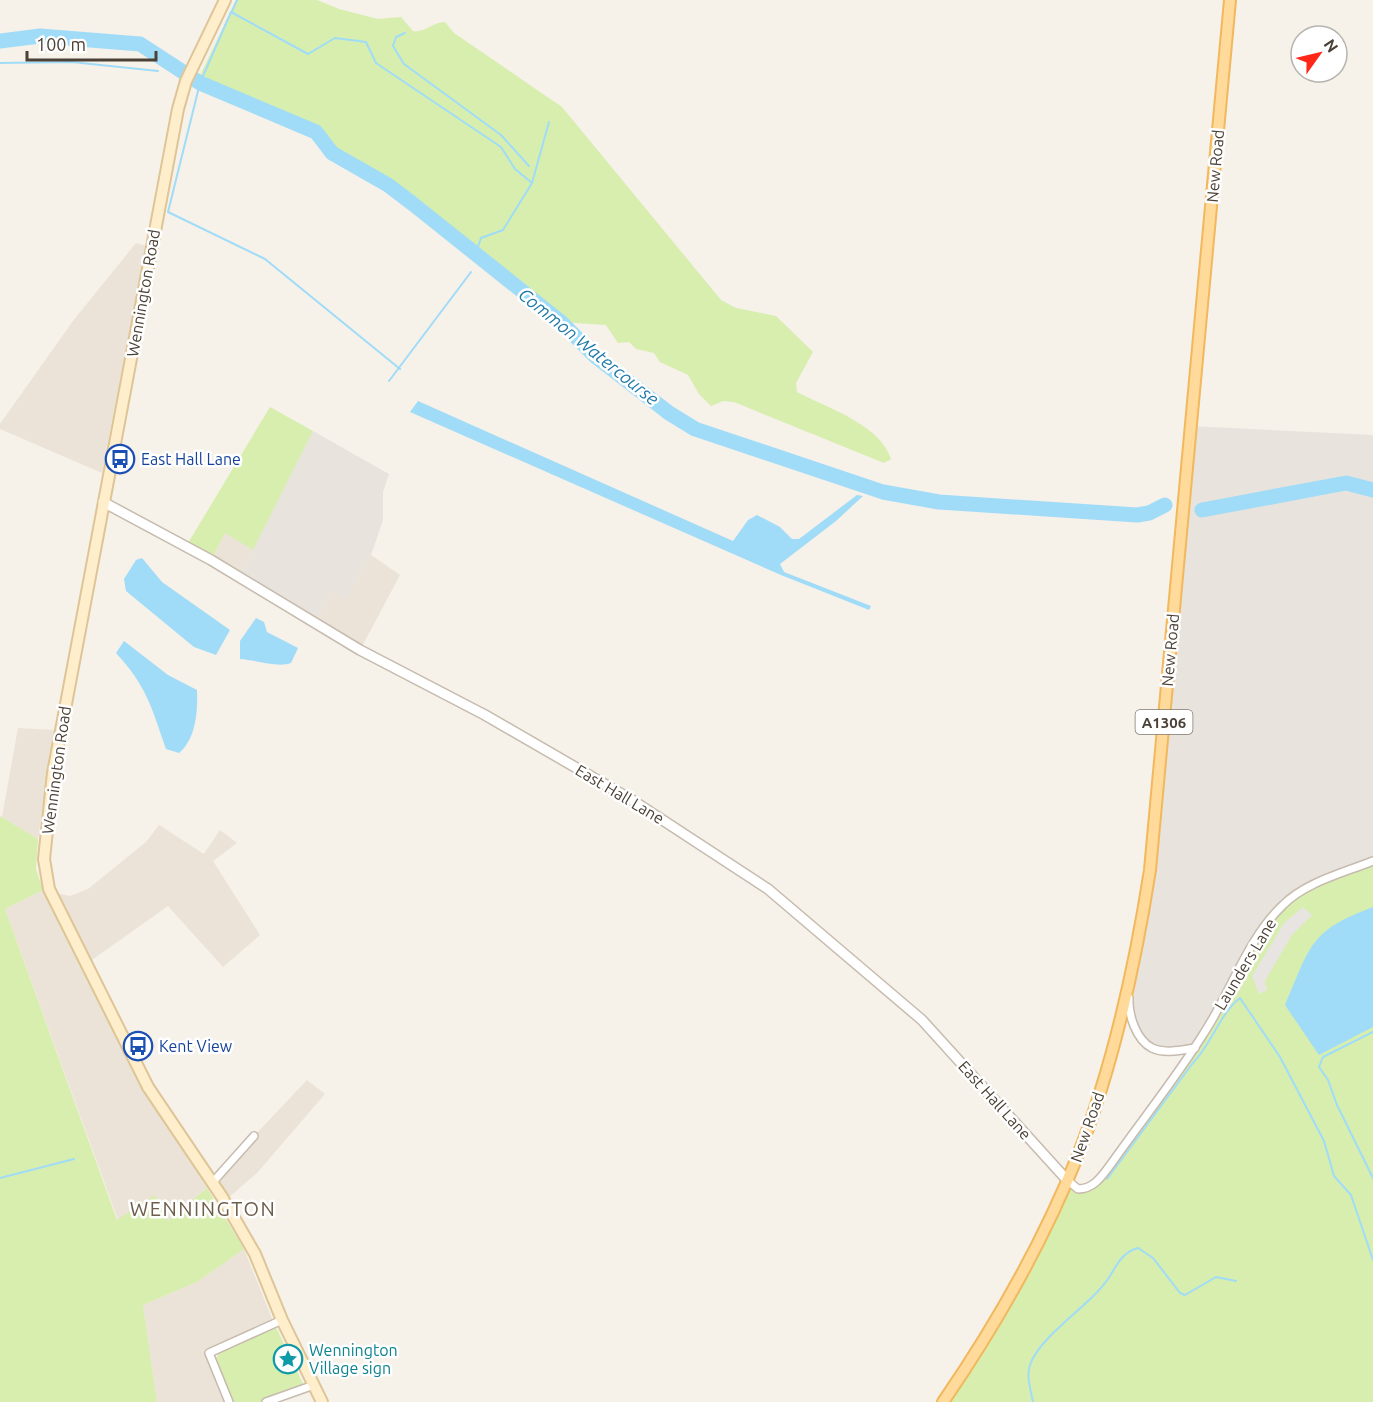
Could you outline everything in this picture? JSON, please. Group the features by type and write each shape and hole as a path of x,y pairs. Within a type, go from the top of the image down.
{"main road":[{"name":"Wennington Road","path":"225,0 186,81 156,217 53,773 44,859 45,872 56,903 148,1087 212,1183 255,1254 282,1320 322,1402"},
{"name":"New Road","path":"943,1402 1011,1294 1067,1180 1100,1088 1130,986 1151,858 1230,0"}],"street":[{"name":"East Hall Lane","path":"104,502 211,560 360,650 485,715 633,800 768,889 922,1020 1067,1180"},
{"name":"Launders Lane","path":"1067,1180 1078,1189 1086,1189 1097,1182 1194,1048 1267,922 1284,904 1300,892 1326,879 1373,861"},
{"path":"1130,986 1128,1001 1132,1020 1140,1035 1152,1048 1173,1051 1194,1048"},
{"path":"212,1183 254,1136"},
{"path":"229,1402 209,1353 282,1320"},
{"path":"266,1402 314,1385"}],"shaded area":[{"path":"136,243 146,246 102,473 0,429 0,424 73,321"},
{"path":"1190,426 1373,435 1373,861 1195,1048 1152,1048 1140,1035 1128,1002 1143,916"},
{"path":"313,431 389,474 383,492 383,520 371,555 345,600 333,592 316,623 239,577"},
{"path":"225,532 253,550 239,577 211,560"},
{"path":"371,555 400,575 360,650 316,623 333,592 345,599"},
{"path":"18,728 54,730 38,839 2,817"},
{"path":"159,825 204,854 220,830 237,843 213,861 260,935 223,967 168,906 82,967 145,1091 207,1188 167,1222 118,1220 5,909 43,890 70,896 88,889 146,842"},
{"path":"1303,907 1312,915 1292,935 1265,981 1267,990 1259,994 1252,976 1284,923"},
{"path":"307,1080 325,1094 257,1173 227,1199 217,1182 254,1136"},
{"path":"244,1249 273,1321 204,1350 225,1402 157,1402 143,1305 197,1282"}],"green space":[{"path":"236,0 317,0 339,9 378,19 401,17 413,31 445,22 454,33 562,107 721,300 736,308 776,316 813,352 796,383 797,392 851,418 864,427 876,436 891,459 884,463 734,402 723,401 711,406 699,394 688,375 660,362 654,353 636,349 629,342 618,343 606,325 561,322 414,204 332,153 316,132 196,84"},
{"path":"270,407 313,431 253,550 225,533 211,560 188,543"},
{"path":"0,816 38,839 36,869 43,890 5,909 117,1220 155,1195 168,1221 207,1188 244,1249 197,1282 143,1305 157,1402 0,1402"},
{"path":"1373,861 1373,1402 943,1402 964,1372 1067,1180 1078,1189 1097,1182 1163,1097 1267,922 1300,892"},
{"path":"275,1325 304,1386 262,1402 234,1402 216,1360 218,1354"}],"water":[{"path":"418,401 733,541 748,520 757,515 780,527 792,539 799,539 857,495 863,496 836,521 780,564 784,572 871,606 869,610 781,575 410,412"},
{"path":"142,558 162,582 230,630 216,655 194,647 126,591 124,579 136,560"},
{"path":"256,618 264,622 267,632 298,648 291,663 273,664 240,659 240,641"},
{"path":"124,641 168,675 197,690 197,707 192,732 185,747 179,753 166,749 152,709 141,687 116,653"},
{"path":"1373,907 1373,1027 1319,1055 1285,1005 1307,954 1315,942 1336,924"}],"waterway":[{"path":"232,11 237,0"},
{"path":"400,369 265,259 168,212 200,83 231,12 308,54 335,38 366,42 376,63 501,147 515,169 532,183"},
{"path":"405,33 396,37 393,46 404,64 501,135 529,166"},
{"name":"Common Watercourse","path":"0,41 40,36 140,44 200,83 316,132 332,153 388,185 413,204 561,322 595,356 669,413 695,429 883,492 939,502 1137,515 1149,513 1165,505"},
{"path":"0,63 72,62 158,71"},
{"path":"476,252 481,238 503,230 532,183 549,122"},
{"path":"389,381 471,272"},
{"name":"Common Watercourse","path":"1202,510 1346,483 1373,490"},
{"path":"1107,1179 1199,1056 1227,1012 1240,998 1280,1057 1324,1141 1334,1176 1351,1195 1373,1260"},
{"path":"1373,1032 1323,1057 1319,1067 1328,1080 1337,1105 1373,1178"},
{"path":"0,1178 74,1159"},
{"path":"1033,1402 1028,1374 1036,1354 1044,1342 1102,1287 1128,1252 1138,1248 1153,1258 1180,1293 1185,1295 1216,1277 1236,1281"}],"place":[{"name":"East Hall Lane","path":"120,459"},
{"name":"Kent View","path":"138,1046"},
{"name":"Wennington Village sign","path":"288,1359"}],"district":[{"name":"WENNINGTON","path":"203,1208"}]}
